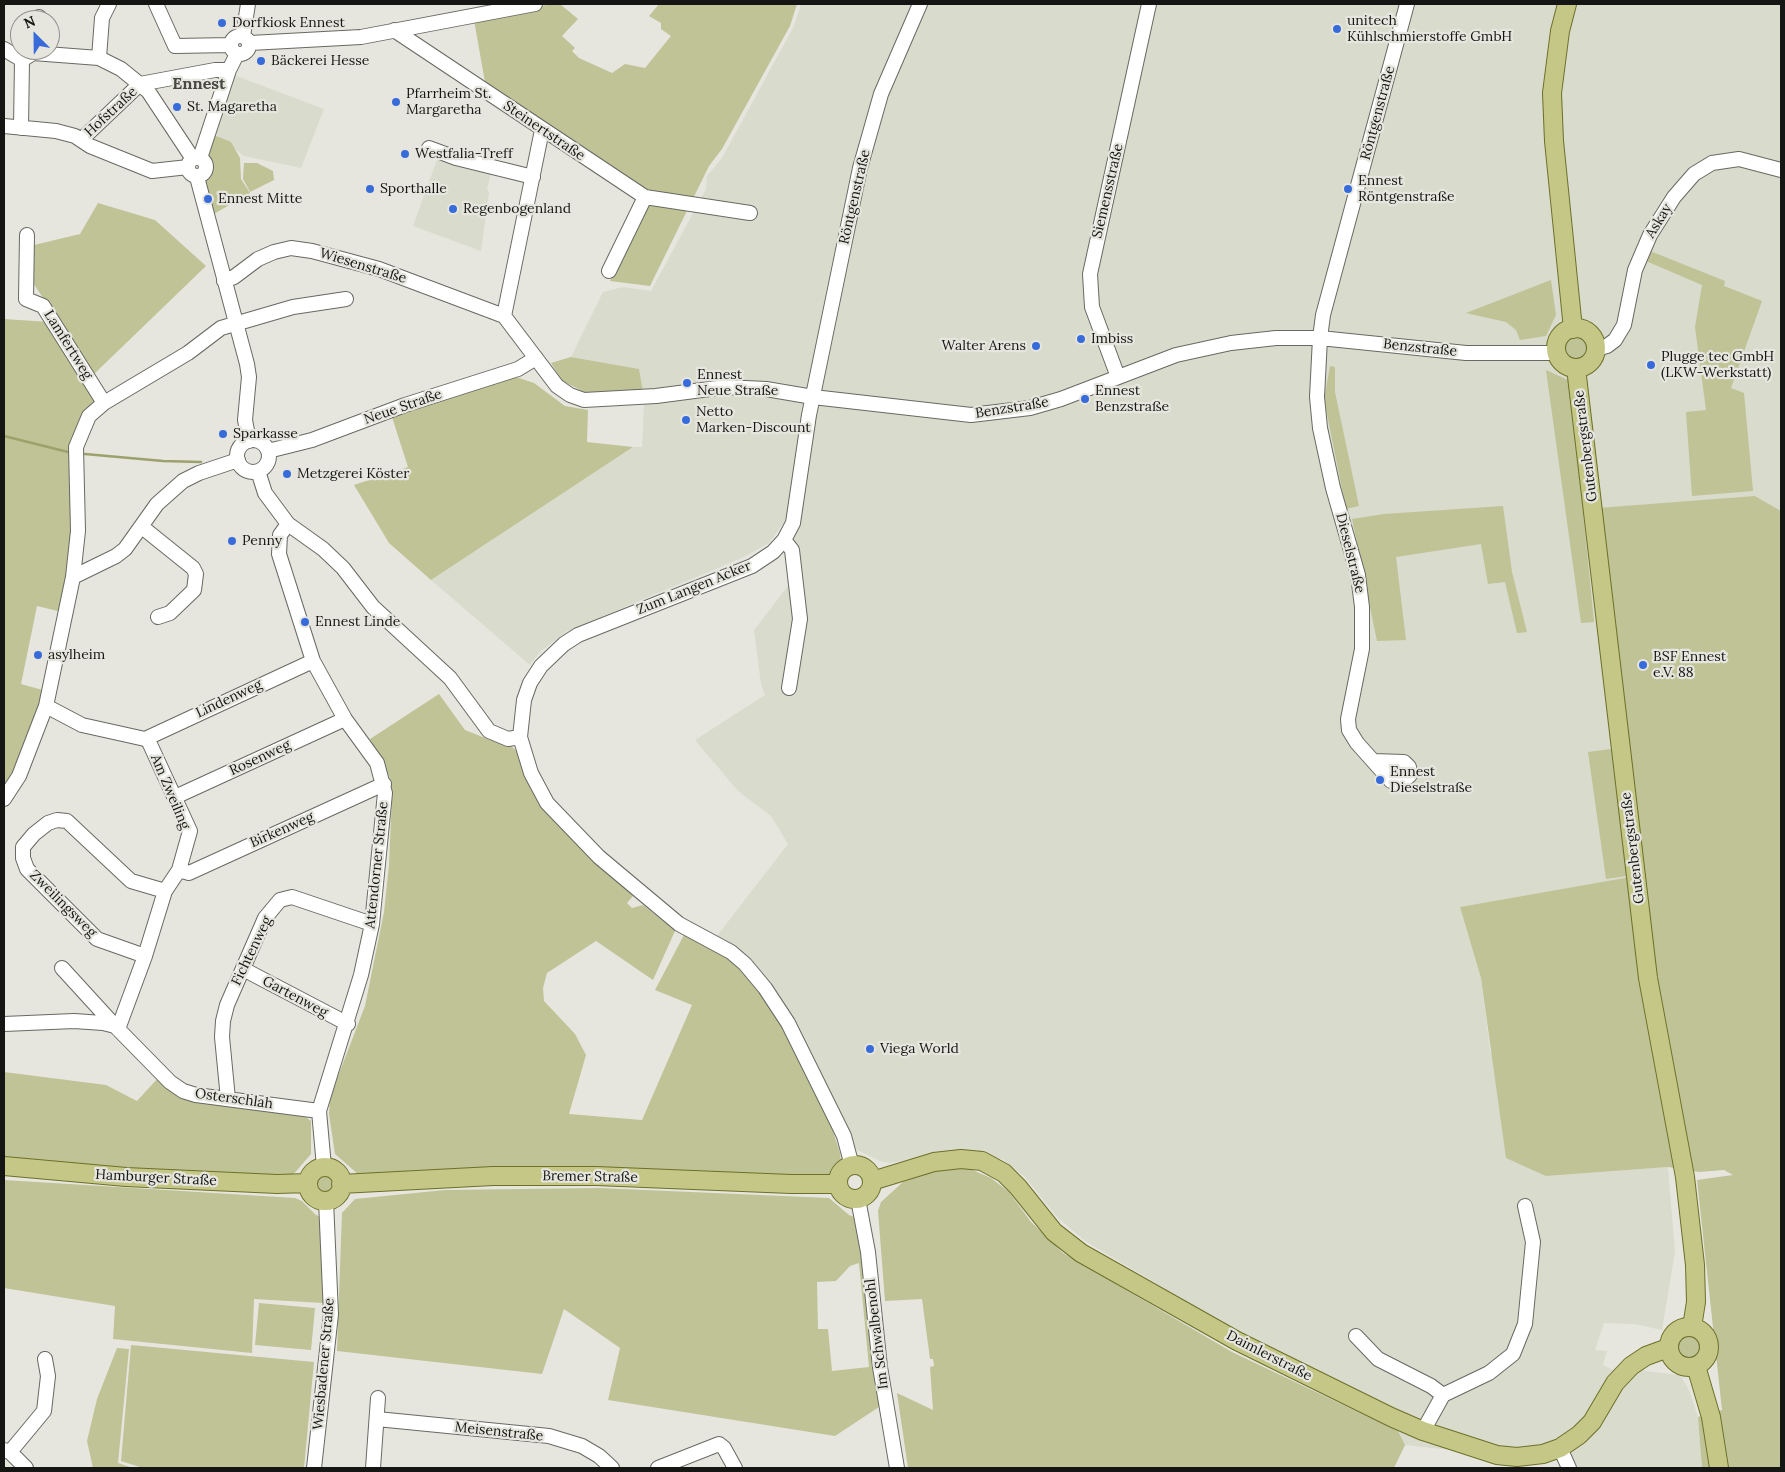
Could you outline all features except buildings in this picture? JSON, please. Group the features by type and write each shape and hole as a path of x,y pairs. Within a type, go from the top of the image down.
{"main road":[{"path":"1566,4 1560,31 1552,93 1554,141 1573,329"},
{"path":"1573,329 1589,334 1594,340 1596,349 1589,363 1576,368 1562,362 1557,352 1561,336 1573,329"},
{"name":"Gutenbergstraße","path":"1576,368 1648,978 1685,1177 1695,1265 1696,1302 1692,1327"},
{"name":"Daimlerstraße","path":"872,1181 934,1162 960,1159 982,1162 1004,1173 1018,1187 1054,1232 1081,1253 1237,1341 1391,1417 1423,1431 1497,1455 1526,1456 1543,1454 1560,1448 1579,1435 1592,1422 1615,1382 1631,1366 1646,1356 1668,1348"},
{"name":"Hamburger Straße","path":"4,1166 126,1177 277,1184 308,1183"},
{"path":"852,1166 864,1168 872,1181 870,1191 858,1199 852,1199 843,1194 838,1184 841,1174 852,1166"},
{"path":"324,1167 336,1172 341,1184 336,1196 326,1201 315,1198 309,1191 308,1183 314,1170 324,1167"},
{"name":"Bremer Straße","path":"341,1184 493,1176 578,1176 838,1184"},
{"path":"1692,1327 1704,1333 1709,1345 1706,1358 1696,1366 1683,1366 1673,1360 1668,1348 1669,1342 1680,1328 1692,1327"},
{"path":"1696,1366 1711,1417 1719,1468"}],"street":[{"path":"60,56 99,58 102,18 109,4"},
{"path":"156,4 175,46 234,49"},
{"path":"246,40 248,4"},
{"path":"194,165 229,70 234,49 234,38 246,40 361,37 480,9 535,4"},
{"name":"Röntgenstraße","path":"813,397 860,168 881,94 920,4"},
{"name":"Siemensstraße","path":"1118,377 1092,307 1090,274 1149,4"},
{"name":"Röntgenstraße","path":"1320,338 1323,315 1407,4"},
{"name":"Steinertstraße","path":"394,30 645,197 750,213"},
{"name":"Hofstraße","path":"99,58 121,69 140,84"},
{"path":"21,128 28,60"},
{"name":"Hofstraße","path":"81,140 140,84 215,70 229,70"},
{"path":"140,84 148,91 194,165 249,377 245,420 249,441"},
{"path":"4,126 56,131 75,136 90,146 152,171 194,165"},
{"path":"504,316 542,130"},
{"path":"429,148 456,158 533,177"},
{"name":"Askay","path":"1596,349 1607,346 1615,340 1624,325 1635,270 1650,235 1674,197 1694,174 1712,163 1739,159 1781,170"},
{"path":"609,271 645,197"},
{"name":"Lamfertweg","path":"27,235 26,299 43,306 104,403"},
{"name":"Wiesenstraße","path":"224,281 234,278 258,259 274,252 291,248 379,269 504,316"},
{"path":"4,799 19,776 46,706 73,577 77,546 76,447 80,433 89,416 104,403 188,353 221,328 293,307 346,298"},
{"name":"Benzstraße","path":"504,316 556,386 570,395 584,400 656,396 725,387 766,389 813,397 971,415 1030,408 1086,390 1176,355 1231,344 1276,338 1320,338 1466,353 1557,352"},
{"name":"Dieselstraße","path":"1320,338 1317,397 1320,428 1333,488 1358,575 1362,607 1362,649 1348,719 1349,730 1357,743 1373,761"},
{"name":"Neue Straße","path":"268,451 312,440 405,405 518,369 536,358"},
{"name":"Zum Langen Acker","path":"520,737 524,700 530,683 540,666 564,644 578,636 752,566 773,552 784,540 793,523 804,442 813,397"},
{"path":"249,441 262,443 268,451 268,463 258,471 247,471 238,460 240,448 249,441"},
{"path":"73,577 116,556 131,542 156,504 183,481 198,473 238,460"},
{"path":"258,471 265,493 288,524 311,540 343,568 373,607 450,678 489,730 508,739 520,737 531,773 547,803 559,816 641,894 679,924 739,958 765,988 788,1023 844,1136 852,1166"},
{"name":"Attendorner Straße","path":"288,524 280,535 279,554 313,661 345,719 377,763 384,784 379,867 372,924 348,1024 321,1098 319,1111 324,1167"},
{"path":"142,527 193,568 196,574 194,590 170,613 158,617"},
{"path":"784,540 792,550 800,619 789,688"},
{"name":"Lindenweg","path":"145,739 313,661"},
{"name":"Am Zweiling","path":"46,706 82,725 145,739 149,742 190,832 179,870 166,891 145,956 116,1028"},
{"name":"Rosenweg","path":"175,797 345,719"},
{"name":"Birkenweg","path":"179,870 189,872 384,784"},
{"name":"Zweilingsweg","path":"145,956 97,939 27,869 22,858 23,847 34,834 48,823 57,820 68,821 131,881 166,891"},
{"name":"Fichtenweg","path":"228,1099 222,1037 223,1021 227,1005 265,918 280,900 292,897 372,924"},
{"name":"Osterschlah","path":"62,968 116,1028 170,1082 183,1091 319,1111"},
{"name":"Gartenweg","path":"243,969 348,1024"},
{"path":"4,1024 74,1021 103,1023 116,1028"},
{"name":"Im Schwalbenohl","path":"858,1199 868,1252 880,1367 897,1468"},
{"name":"Wiesbadener Straße","path":"314,1468 331,1314 326,1201"},
{"path":"1423,1431 1443,1395 1489,1374 1513,1354 1525,1324 1533,1242 1525,1206"},
{"path":"1356,1336 1378,1359 1431,1386 1443,1395"},
{"path":"26,1468 7,1451 44,1411 48,1376 45,1359"},
{"path":"373,1468 378,1398"},
{"name":"Meisenstraße","path":"377,1419 549,1436 582,1446 599,1456 612,1468"},
{"path":"658,1468 719,1444 724,1448 735,1468"},
{"path":"1560,1448 1569,1468"}],"shaded area":[{"path":"801,4 1781,4 1781,511 1755,496 1630,877 1460,907 1481,978 1490,1050 1546,1176 1668,1167 1675,1252 1662,1330 1634,1324 1604,1323 1595,1350 1607,1351 1603,1365 1613,1370 1631,1366 1646,1371 1680,1375 1689,1390 1698,1417 1702,1468 1569,1468 1560,1448 1517,1457 1405,1445 1398,1431 1398,1415 1226,1325 1085,1241 1057,1217 1025,1177 1004,1160 979,1153 953,1151 890,1163 880,1161 853,1148 848,1132 777,993 749,957 717,936 788,844 771,816 738,791 695,740 765,695 761,684 754,630 788,586 788,517 769,543 742,558 567,631 540,652 530,665 431,580 633,447 642,447 644,403 639,369 571,357 603,292 623,287 651,291 706,189 707,176 722,158 794,26"},
{"path":"231,74 324,109 301,168 244,156 211,131"},
{"name":"Regenbogenland","path":"438,157 491,173 487,189 489,192 481,251 413,226"}],"green space":[{"path":"551,4 560,4 578,19 562,36 575,48 572,51 579,58 612,73 625,64 645,68 671,36 661,29 661,23 649,16 659,4 797,4 790,26 722,149 709,166 650,286 610,281 654,195 486,88 474,20"},
{"path":"209,133 231,142 240,158 241,179 250,193 212,215 204,183 210,174 211,166 207,153"},
{"path":"244,163 257,163 273,171 274,180 250,192 243,179"},
{"path":"98,203 155,220 206,266 94,374 31,280 34,245 80,234"},
{"path":"1650,251 1725,281 1724,286 1762,301 1731,388 1744,393 1753,491 1692,496 1686,412 1706,410 1695,327 1702,285 1646,261"},
{"path":"1551,280 1556,315 1546,336 1520,340 1516,330 1506,322 1466,313"},
{"path":"4,319 50,322 98,401 73,440 76,549 66,613 37,606 21,684 46,691 25,756 4,793"},
{"path":"1576,338 1583,341 1586,348 1583,355 1576,358 1569,355 1566,348 1569,341"},
{"path":"571,357 639,369 643,392 588,394 561,380 551,363"},
{"path":"1330,366 1335,367 1335,392 1359,506 1346,509 1324,399"},
{"path":"1546,370 1570,381 1594,622 1581,623"},
{"path":"513,376 534,383 565,406 588,410 587,442 633,447 431,580 389,543 354,485 408,467 391,414"},
{"path":"1755,496 1781,511 1781,1468 1702,1468 1698,1417 1722,1410 1697,1180 1733,1175 1724,1170 1699,1172 1668,1167 1546,1176 1506,1158 1481,978 1460,907 1630,877 1598,508"},
{"path":"1503,506 1512,572 1527,632 1517,633 1505,582 1488,584 1481,544 1396,557 1406,640 1377,641 1352,519 1384,514"},
{"path":"439,694 465,730 490,740 505,741 519,753 578,845 633,896 627,903 632,908 643,905 675,931 653,980 596,941 547,973 543,988 544,1001 575,1034 586,1055 569,1114 642,1120 692,1005 655,990 684,935 736,963 762,991 784,1027 832,1128 840,1153 841,1163 837,1170 830,1175 806,1180 359,1175 335,1154 329,1114 330,1097 365,1006 384,912 389,865 392,796 390,778 370,739"},
{"path":"1611,749 1627,876 1606,879 1588,752"},
{"path":"4,1072 106,1085 137,1101 158,1078 183,1097 300,1113 311,1121 311,1154 292,1176 156,1176 4,1160"},
{"path":"963,1166 991,1178 1009,1192 1031,1222 1063,1253 1232,1352 1398,1431 1405,1445 1394,1468 908,1468 897,1393 933,1410 930,1367 934,1366 933,1359 930,1359 922,1299 885,1301 878,1211 881,1202 903,1182 937,1169"},
{"path":"321,1175 329,1175 334,1180 332,1191 321,1193 316,1188 316,1180"},
{"path":"4,1180 295,1198 302,1201 316,1215 321,1217 324,1268 323,1303 254,1299 252,1353 113,1339 115,1306 4,1288"},
{"path":"599,1188 829,1198 849,1215 857,1218 882,1405 835,1436 608,1400 620,1348 564,1309 542,1374 337,1351 342,1213 355,1199 445,1190","holes":["859,1263 869,1367 832,1371 828,1329 818,1329 817,1282 836,1281 850,1266"]},
{"path":"259,1303 315,1308 311,1350 255,1345"},
{"path":"1689,1334 1699,1338 1703,1348 1699,1358 1689,1362 1679,1358 1675,1348 1679,1338"},
{"path":"131,1345 314,1362 304,1468 143,1468 121,1461"},
{"path":"117,1348 129,1349 118,1463 133,1468 93,1468 87,1441 97,1399"}],"waterway":[{"path":"4,436 72,453"},
{"path":"85,454 163,461 201,462"}],"place":[{"name":"Dorfkiosk Ennest","path":"222,23"},
{"name":"unitech Kühlschmierstoffe GmbH","path":"1337,29"},
{"name":"Bäckerei Hesse","path":"261,61"},
{"name":"Pfarrheim St. Margaretha","path":"396,102"},
{"name":"St. Magaretha","path":"177,107"},
{"name":"Westfalia-Treff","path":"405,154"},
{"name":"Sporthalle","path":"370,189"},
{"name":"Ennest Röntgenstraße","path":"1348,189"},
{"name":"Ennest Mitte","path":"208,199"},
{"name":"Regenbogenland","path":"453,209"},
{"name":"Imbiss","path":"1081,339"},
{"name":"Walter Arens","path":"1036,346"},
{"name":"Plugge tec GmbH (LKW-Werkstatt)","path":"1651,365"},
{"name":"Ennest Neue Straße","path":"687,383"},
{"name":"Ennest Benzstraße","path":"1085,399"},
{"name":"Netto Marken-Discount","path":"686,420"},
{"name":"Sparkasse","path":"223,434"},
{"name":"Metzgerei Köster","path":"287,474"},
{"name":"Penny","path":"232,541"},
{"name":"Ennest Linde","path":"305,622"},
{"name":"asylheim","path":"38,655"},
{"name":"BSF Ennest e.V. 88","path":"1643,665"},
{"name":"Ennest Dieselstraße","path":"1380,780"},
{"name":"Viega World","path":"870,1049"}],"district":[{"name":"Ennest","path":"199,84"}]}
